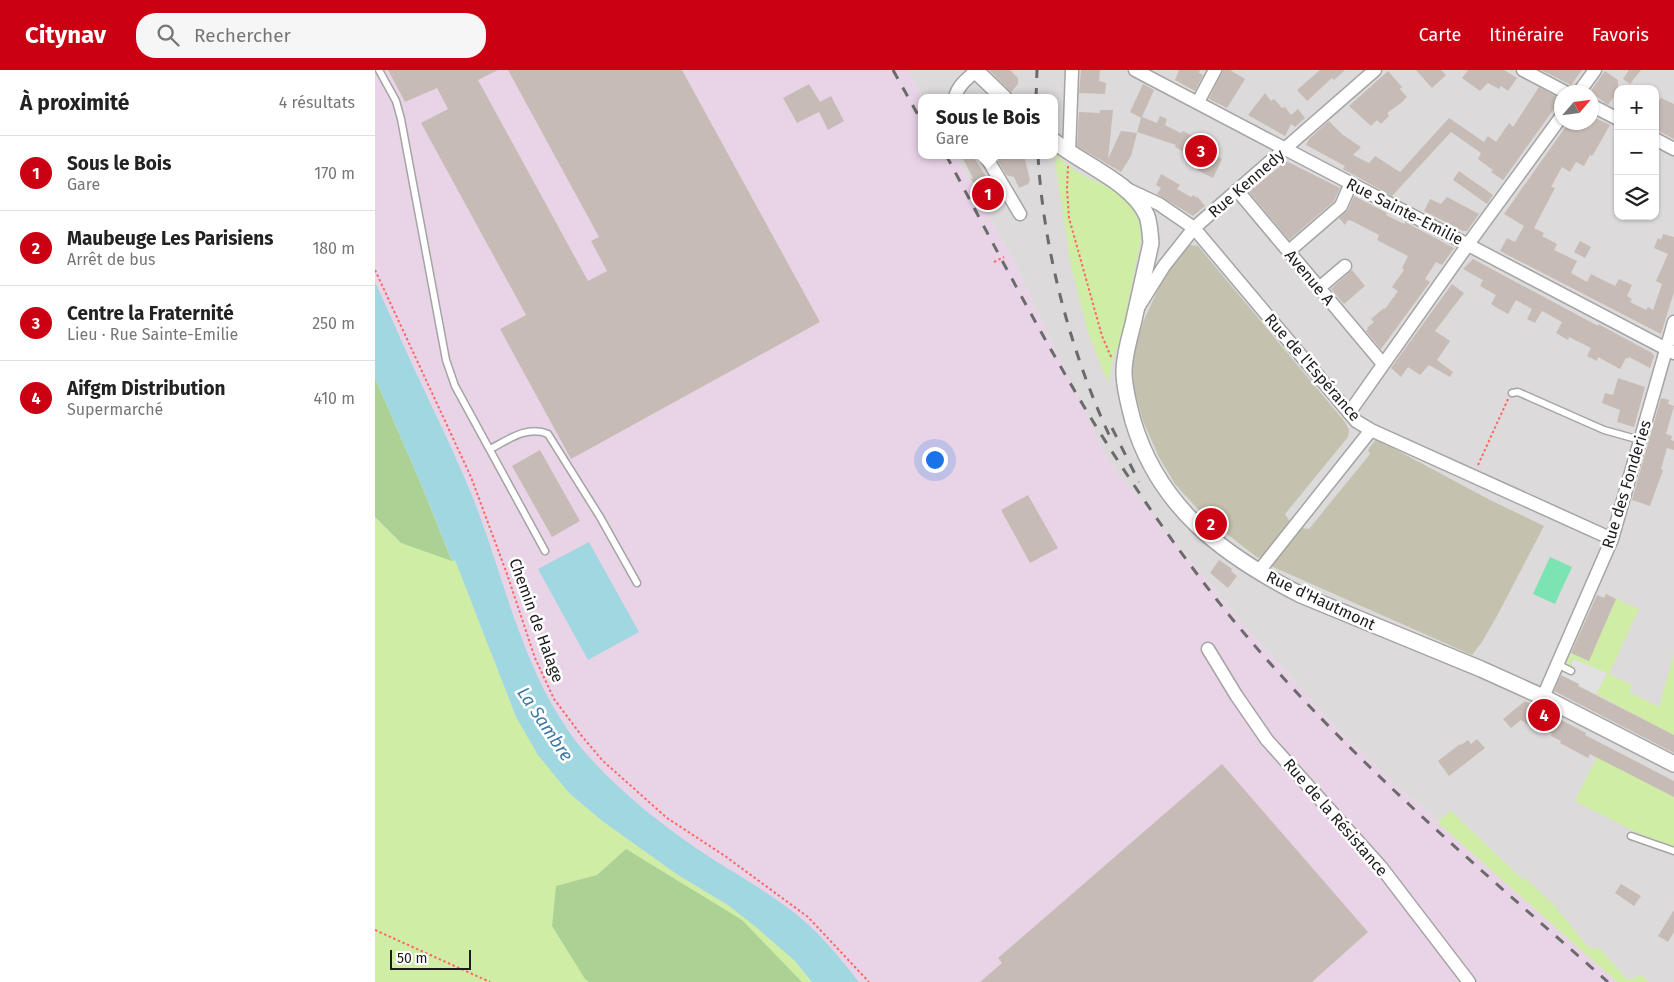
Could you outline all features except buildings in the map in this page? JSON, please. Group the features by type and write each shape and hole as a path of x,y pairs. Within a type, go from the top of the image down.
{"street":[{"path":"956,94 961,85 976,70 1000,94"},
{"path":"1061,146 1072,70"},
{"name":"Rue Sainte-Emilie","path":"1135,70 1670,351"},
{"path":"1198,102 1215,70"},
{"name":"Rue Kennedy","path":"1135,312 1164,266 1195,228 1375,70"},
{"path":"1523,70 1554,86"},
{"path":"1584,85 1595,70"},
{"path":"1599,109 1614,117"},
{"path":"1349,413 1554,127"},
{"path":"1659,141 1674,148"},
{"name":"Rue d'Hautmont","path":"1061,146 1127,190 1142,208 1150,229 1151,243 1135,312 1124,372 1127,396 1137,434 1150,465 1163,487 1180,508 1206,533 1259,571 1301,594 1543,697 1674,764"},
{"path":"987,159 1020,214"},
{"path":"1289,251 1341,206 1351,183"},
{"name":"Rue de l'Espérance","path":"1127,190 1159,204 1195,228 1356,421 1371,430 1612,538"},
{"name":"Avenue A","path":"1237,190 1383,364"},
{"path":"1319,288 1345,266"},
{"name":"Rue des Fonderies","path":"1543,697 1612,538 1640,440 1670,351 1674,322"},
{"path":"1259,571 1371,430"},
{"name":"Rue de la Résistance","path":"1209,649 1236,695 1267,740 1381,866 1469,982"}],"lane":[{"path":"379,70 396,101 401,119 446,360 455,386 545,551"},
{"path":"1512,393 1518,392 1604,430 1640,440"},
{"path":"490,449 527,431 539,430 548,434 637,583"},
{"path":"1557,664 1571,671"},
{"path":"1631,836 1674,851"}],"path":[{"path":"1061,146 1069,218 1102,336 1114,364 1124,372"},
{"path":"994,262 1004,257"},
{"name":"Chemin de Halage","path":"375,270 471,477 535,658 555,699 586,742 603,761 667,818 725,856 808,917 869,982"},
{"path":"1473,476 1512,393"},
{"path":"375,930 490,982"}],"shaded area":[{"path":"375,70 908,70 921,94 918,94 918,159 957,159 1013,260 1108,461 1235,615 1336,728 1397,786 1617,982 812,982 795,961 601,820 375,378"},
{"path":"908,70 1674,70 1674,982 1617,982 1397,786 1336,728 1235,615 1108,461 1013,260 957,159 1058,159 1058,94 921,94"},
{"path":"1188,245 1198,246 1345,422 1349,430 1348,437 1285,514 1290,522 1262,556 1258,558 1205,517 1175,484 1159,457 1143,421 1134,389 1132,359 1143,322 1168,271"},
{"path":"1376,439 1490,500 1544,526 1498,614 1472,655 1271,566 1302,528 1309,529 1370,454 1368,450"},
{"path":"1573,659 1607,673 1596,694 1561,675 1563,671 1570,673"}],"green space":[{"path":"1058,157 1076,171 1120,193 1127,199 1138,218 1142,234 1121,339 1113,358 1108,383 1088,332 1070,260 1055,159 1058,159"},
{"path":"375,378 452,561 401,543 375,517"},
{"path":"375,517 401,543 455,559 516,717 569,793 601,820 678,875 728,905 795,961 812,982 375,982"},
{"path":"1550,557 1572,567 1555,604 1533,594"},
{"path":"1616,599 1639,609 1609,674 1632,685 1629,692 1659,707 1674,654 1674,735 1596,694 1607,674 1573,659 1570,667 1566,664 1571,653 1589,661 1594,649 1576,641 1578,636 1597,644 1601,632 1584,624 1585,620 1603,628 1608,616 1591,608 1593,603 1611,611"},
{"path":"1597,757 1674,797 1674,849 1575,801"},
{"path":"1451,811 1522,879 1525,878 1553,904 1589,948 1600,949 1628,980 1642,975 1649,982 1617,982 1437,822"},
{"path":"626,849 742,920 802,982 589,982 585,979 552,926 556,886 597,875"}],"water":[{"name":"La Sambre","path":"375,282 471,492 522,640 535,672 569,731 590,758 624,792 648,812 686,841 770,895 805,921 859,982 812,982 795,961 728,905 678,875 601,820 569,793 538,755 516,717 455,560 452,561 375,378"},
{"path":"589,542 639,632 588,660 538,569"}],"railway":[{"path":"893,70 918,115"},
{"path":"1036,94 1037,70"},
{"path":"948,159 1038,327 1097,428 1155,516 1217,600 1261,653 1307,703 1404,800 1608,982"},
{"path":"1038,159 1046,227 1061,300 1083,372 1111,439"},
{"path":"1112,428 1139,482"}],"place":[{"name":"Centre la Fraternité","path":"1201,151"},
{"name":"Sous le Bois","path":"988,194"},
{"name":"Maubeuge Les Parisiens","path":"1211,524"},
{"name":"Aifgm Distribution","path":"1544,715"}]}
